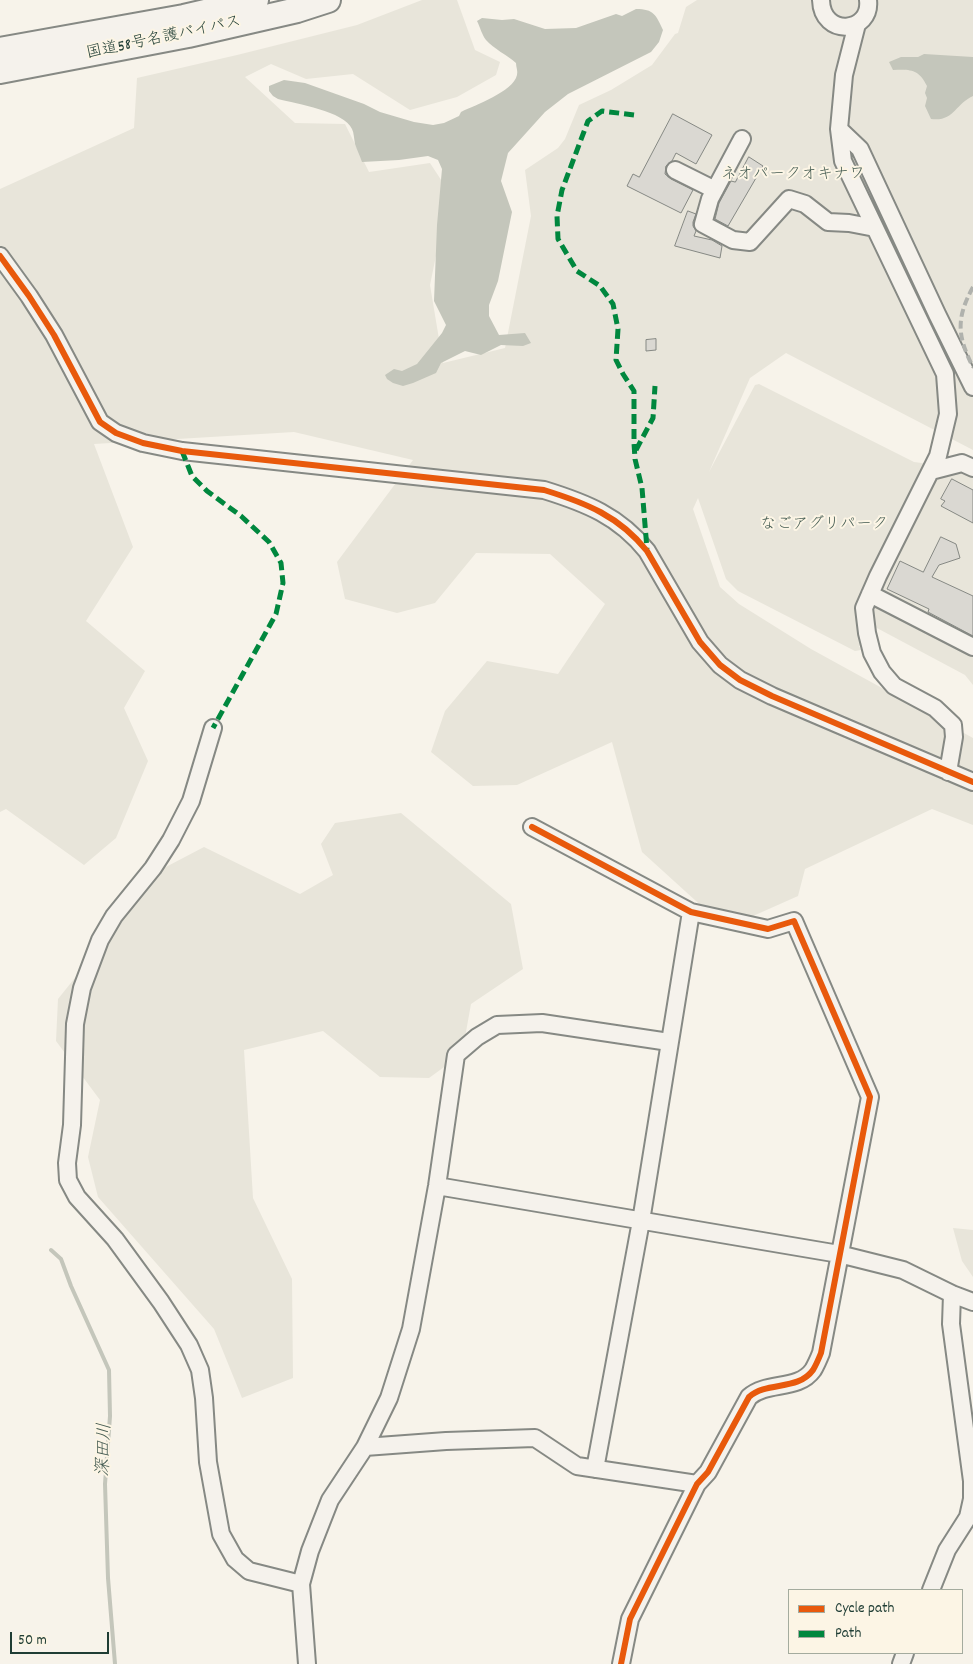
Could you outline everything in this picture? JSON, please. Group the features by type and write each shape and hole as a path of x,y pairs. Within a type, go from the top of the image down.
{"highway":[{"name":"国道58号名護バイパス","path":"0,50 184,17 256,0"},
{"name":"国道58号名護バイパス","path":"0,71 197,33 297,10 328,0"}],"street":[{"path":"821,0 824,15 832,23 843,47 844,75 839,129 843,161 945,374 948,414 938,456 864,608 872,653 882,672 894,686 935,708 954,725 954,737 948,772"},
{"path":"832,23 842,27 857,24 867,12 868,0"},
{"path":"844,75 857,24"},
{"path":"839,129 860,149 936,314 973,387"},
{"path":"742,139 710,199 703,224 733,240 750,242 789,199 805,204 828,222 849,223 875,228"},
{"path":"675,170 715,190"},
{"path":"0,256 54,335 100,422 116,433 143,443 182,452 544,490 575,500 602,512 623,526 637,539 647,552 700,642 720,664 740,680 781,700 973,782"},
{"path":"931,471 962,463 973,468"},
{"path":"870,594 973,647"},
{"path":"214,728 191,801 171,840 152,868 114,916 100,940 82,988 75,1024 72,1125 67,1163 68,1180 77,1197 115,1239 143,1280 161,1302 189,1345 200,1370 204,1398 208,1462 220,1534 234,1560 250,1571 300,1584"},
{"path":"532,827 691,912 768,929 794,921 870,1097 821,1353 812,1372 797,1382 756,1391 749,1397 708,1472 697,1484 630,1619 621,1664"},
{"path":"595,1469 641,1222 691,912"},
{"path":"307,1664 300,1584 310,1551 330,1500 365,1447 389,1398 411,1328 437,1186 456,1055 476,1037 497,1025 542,1023 669,1042"},
{"path":"437,1186 839,1254 903,1270 973,1302"},
{"path":"931,1589 947,1550 968,1517 972,1499 972,1481 951,1324 952,1294"},
{"path":"365,1447 446,1441 535,1438 577,1466 697,1484"}],"green space":[{"path":"422,0 457,0 475,50 500,62 496,75 457,97 410,110 353,74 306,79 271,64 245,77 295,123 345,124 369,172 430,163 449,192 430,285 443,363 505,348 531,216 525,170 558,148 565,139 579,105 611,90 652,65 675,34 678,33 686,7 697,0 973,0 973,450 786,353 750,378 709,472 755,385 759,384 914,462 929,464 973,460 973,685 965,675 875,627 876,635 859,646 861,650 855,651 738,591 726,579 698,498 693,509 720,587 739,604 811,649 973,738 973,825 932,809 805,869 798,896 753,916 707,911 642,852 612,742 517,785 473,786 431,752 445,711 487,661 558,674 605,604 550,554 476,553 435,603 397,613 345,599 337,562 413,460 294,432 94,444 133,547 86,621 145,671 124,708 148,761 116,838 84,865 6,809 0,812 0,189 134,128 137,78 357,25"},
{"path":"401,813 511,904 523,969 471,1004 462,1054 429,1078 380,1077 323,1031 244,1050 253,1198 292,1279 293,1378 242,1398 214,1329 98,1197 88,1157 100,1100 56,1041 58,999 162,869 204,847 300,894 333,875 321,844 335,823"},
{"path":"953,1228 973,1230 973,1277 962,1261"}],"shaded area":[{"path":"636,9 647,10 654,14 663,30 659,42 651,52 568,94 545,112 508,153 501,181 512,212 498,281 489,305 489,316 499,335 525,333 531,343 523,346 501,345 481,355 465,351 441,363 436,373 403,386 393,383 385,375 394,369 402,371 417,364 442,333 446,325 434,301 437,225 442,169 438,160 428,156 362,162 355,144 353,131 340,117 319,109 278,99 269,91 269,86 284,80 305,83 364,104 380,112 414,122 433,125 444,123 509,87 517,75 516,63 485,38 477,21 482,18 514,19 545,29 576,28 616,14 622,16"},
{"path":"924,54 973,57 973,96 945,118 931,119 925,106 927,86 921,76 909,70 893,70 889,62 901,57 918,57"}],"building":[{"path":"673,114 712,135 696,164 676,153 672,161 666,166 665,174 693,190 681,213 627,186 633,174 639,177"},
{"path":"749,157 763,166 728,226 715,219 719,203 731,181 735,182"},
{"path":"688,211 696,214 693,222 696,231 694,236 712,240 722,246 720,258 675,246"},
{"path":"656,339 656,350 646,351 646,340"},
{"path":"952,479 973,490 973,523 941,506 945,501 941,499"},
{"path":"941,537 956,544 960,558 939,565 932,577 973,596 973,636 928,612 929,609 887,589 900,561 923,572"}],"waterway":[{"name":"深田川","path":"51,1250 61,1259 71,1286 109,1370 110,1416 105,1484 108,1578 115,1664"}],"railway":[{"path":"973,287 967,298 961,318 961,336 973,367"}],"marked path":[{"path":"634,115 602,111 588,121 562,190 557,216 558,239 577,271 600,286 613,304 618,329 616,360 634,391 635,459 642,488 647,549"},
{"path":"636,450 653,418 655,386"},
{"path":"182,451 192,476 207,491 241,516 269,542 281,563 283,583 276,614 213,728"}],"cycle path":[{"path":"0,256 54,335 100,422 116,433 143,443 182,451 544,490 574,500 601,512 636,539 647,551 700,642 720,665 740,680 772,696 973,782"},
{"path":"532,827 691,912 768,929 794,921 870,1097 821,1353 813,1370 807,1377 791,1384 764,1389 749,1397 708,1472 697,1484 630,1619 621,1664"}],"park label":[{"name":"ネオパークオキナワ","path":"793,176"},
{"name":"なごアグリパーク","path":"824,526"}]}
